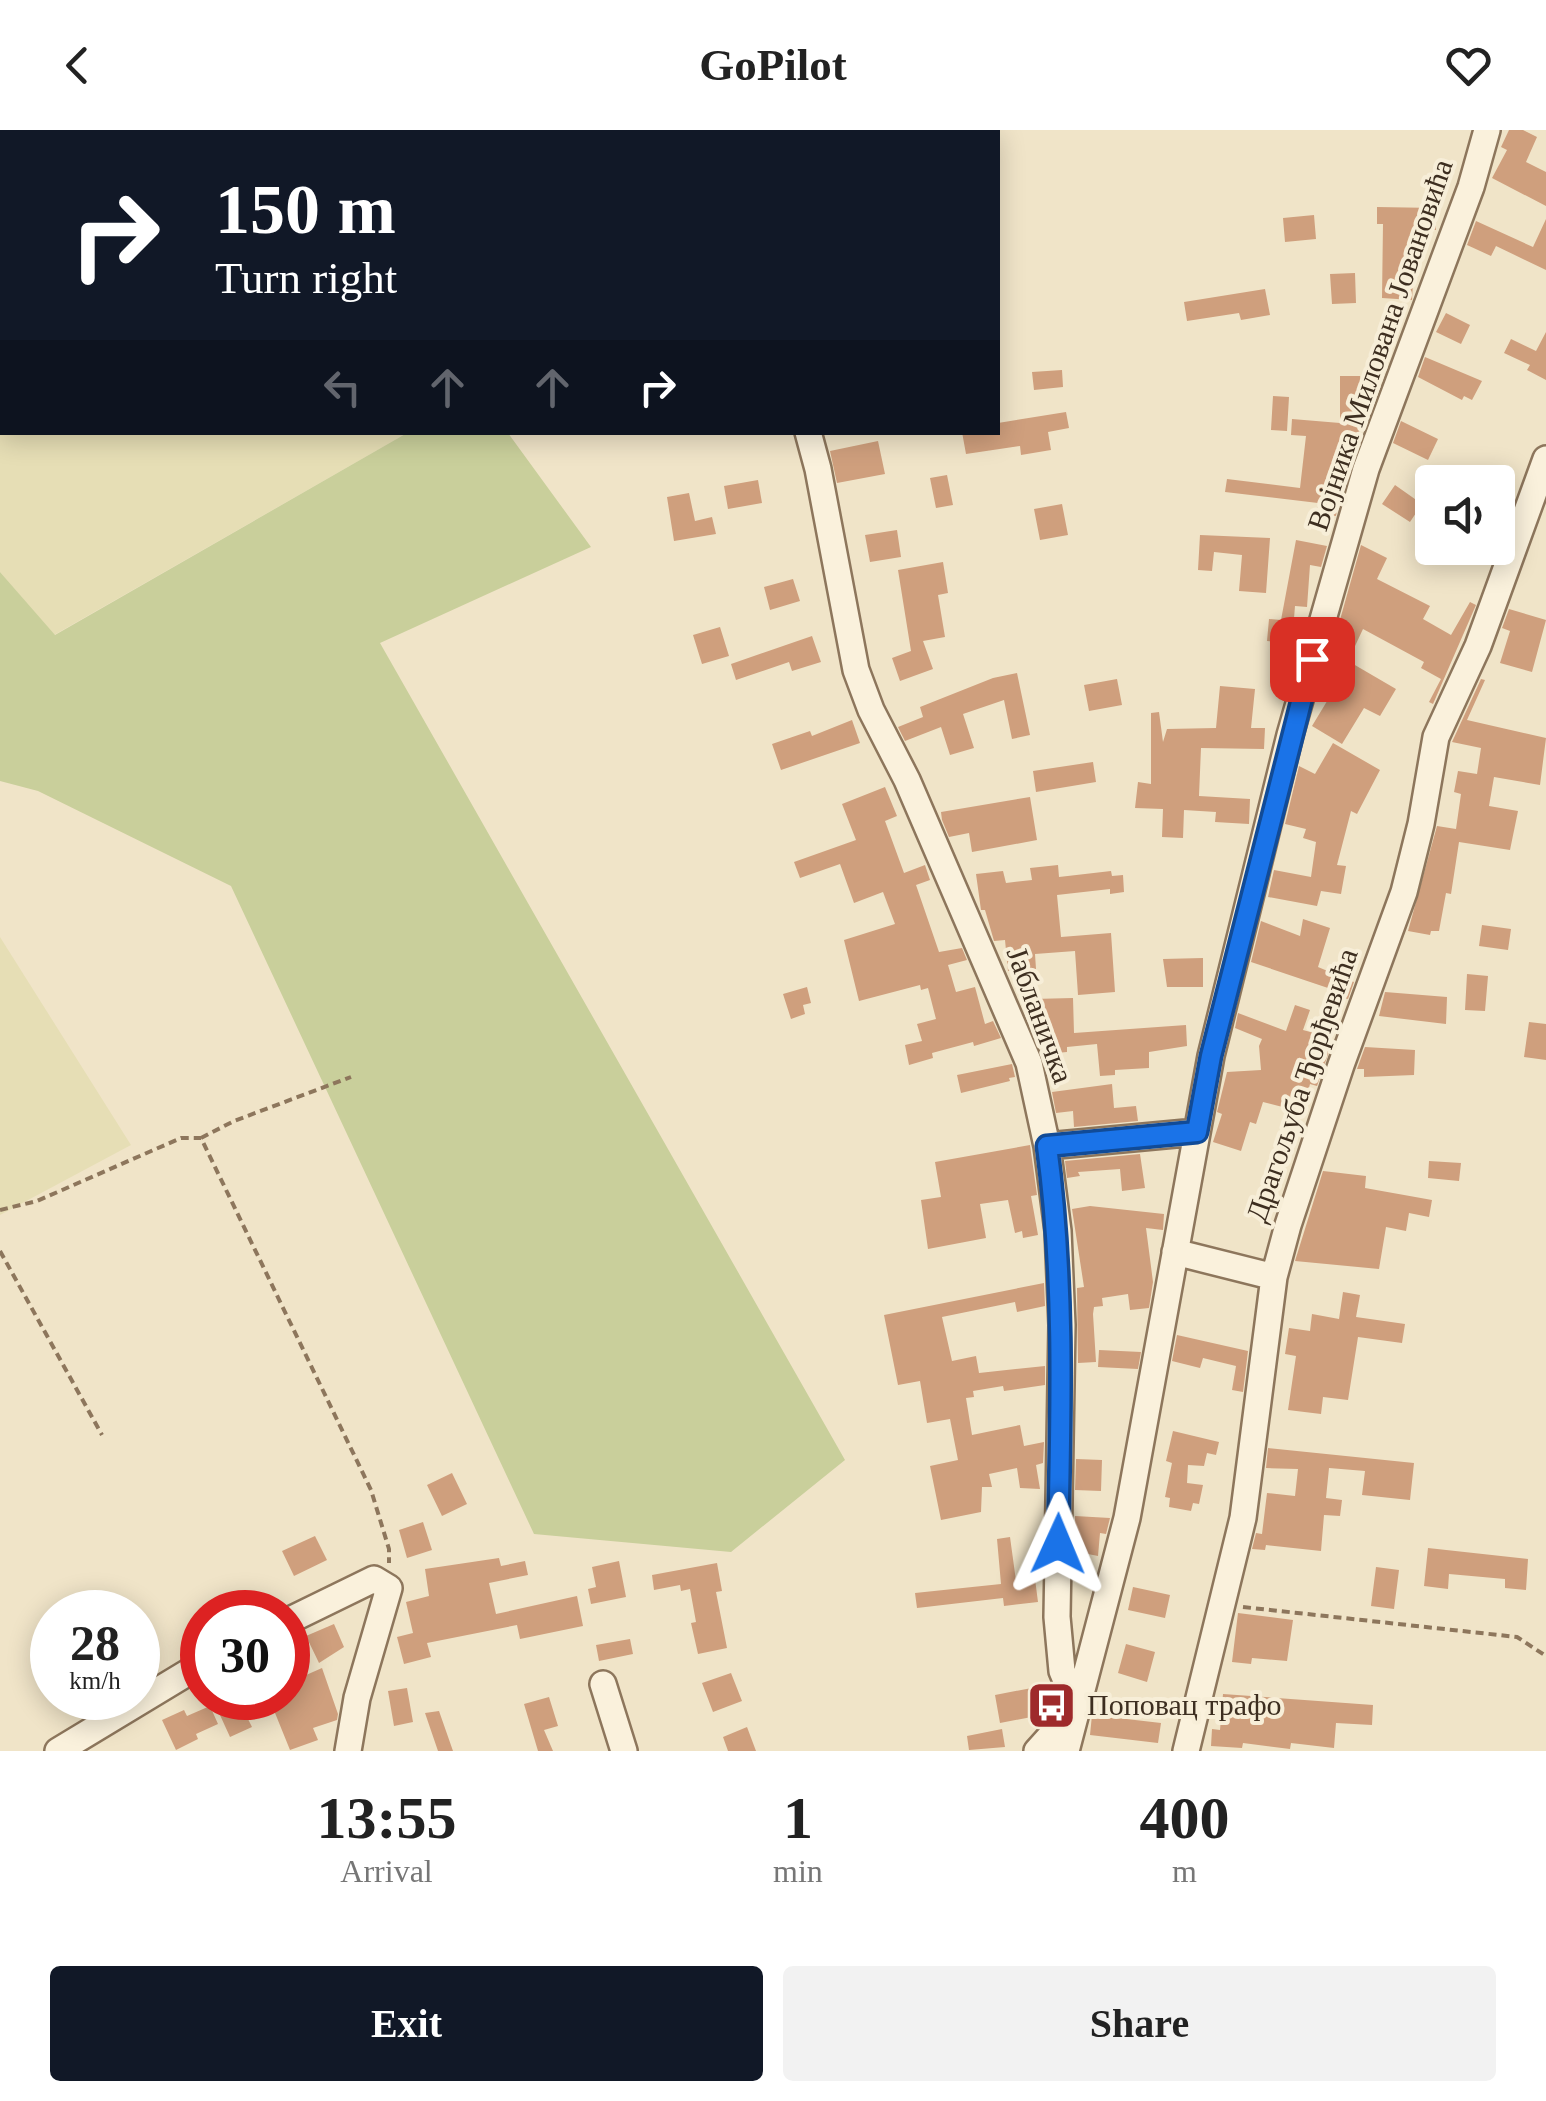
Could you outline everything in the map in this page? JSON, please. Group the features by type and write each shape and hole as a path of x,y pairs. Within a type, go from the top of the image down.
{"street":[{"name":"Војника Милована Јовановића","path":"1066,1751 1126,1518 1211,1056 1290,734 1366,469 1471,187 1487,130"},
{"name":"Јабланичка","path":"809,435 856,670 870,710 907,780 1024,1048 1047,1146 1058,1230 1062,1325 1057,1617 1062,1671 1067,1691 1077,1707"},
{"name":"Драгољуба Ђорђевића","path":"1186,1751 1242,1518 1274,1277 1341,1064 1404,892 1436,737 1478,646 1546,459"},
{"path":"1047,1146 1197,1132"},
{"path":"1175,1252 1274,1277"},
{"path":"310,1610 374,1579 389,1588 358,1698 348,1751"},
{"path":"58,1751 180,1677"},
{"path":"603,1684 624,1751"},
{"path":"1037,1751 1077,1707"}],"path":[{"path":"0,1210 37,1201 181,1138 202,1138 234,1121 351,1077"},
{"path":"202,1138 371,1490 389,1549 389,1588"},
{"path":"0,1251 102,1435"},
{"path":"1223,1604 1517,1637 1546,1656"}],"shaded area":[{"path":"0,435 404,435 54,635 0,572"},
{"path":"0,937 131,1145 0,1215"}],"green space":[{"path":"404,435 509,435 591,547 380,643 845,1460 731,1552 534,1534 231,886 38,791 0,781 0,572 55,635"}],"building":[{"path":"1509,130 1523,130 1537,137 1526,162 1546,172 1546,206 1492,178 1507,150 1501,147"},
{"path":"1377,207 1436,208 1436,230 1416,230 1412,300 1382,298 1383,224 1377,224"},
{"path":"1314,215 1316,239 1285,242 1283,218"},
{"path":"1546,219 1546,270 1496,246 1491,256 1467,245 1476,221 1533,247"},
{"path":"1355,273 1356,303 1332,304 1330,274"},
{"path":"1265,289 1270,315 1241,320 1239,313 1187,321 1184,302"},
{"path":"1446,313 1470,325 1461,344 1436,332"},
{"path":"1546,332 1546,380 1527,370 1530,365 1504,353 1511,339 1536,351"},
{"path":"1425,357 1482,381 1472,400 1464,396 1462,400 1418,377"},
{"path":"1062,370 1063,387 1034,390 1032,372"},
{"path":"1340,376 1360,376 1363,390 1358,444 1349,446 1336,516 1317,513 1318,503 1225,492 1227,479 1300,488 1306,436 1291,435 1292,419 1340,423"},
{"path":"1273,396 1289,397 1287,431 1271,430"},
{"path":"1066,412 1069,428 1048,432 1051,450 1021,455 1020,446 966,454 963,435 1000,435 1000,423"},
{"path":"1401,421 1438,439 1428,460 1393,443"},
{"path":"878,441 885,474 837,483 830,451"},
{"path":"947,475 953,505 936,508 930,478"},
{"path":"758,480 762,503 728,509 724,486"},
{"path":"1395,485 1415,499 1415,514 1410,522 1382,504"},
{"path":"689,493 695,521 712,517 716,534 674,541 667,497"},
{"path":"1062,504 1068,535 1040,540 1034,509"},
{"path":"897,530 901,557 870,562 865,535"},
{"path":"1200,535 1270,538 1266,593 1239,591 1242,555 1214,552 1212,571 1198,570"},
{"path":"1296,540 1327,546 1321,567 1310,565 1307,607 1295,606 1292,643 1267,641 1269,619 1281,620"},
{"path":"1361,545 1387,558 1377,579 1430,606 1423,619 1451,635 1470,602 1476,605 1433,704 1429,702 1441,679 1421,668 1424,662 1363,629 1348,661 1396,689 1380,716 1364,708 1342,744 1312,726 1335,688 1322,681 1344,638 1336,634"},
{"path":"943,562 948,593 938,595 945,637 923,641 933,669 900,681 892,658 911,651 898,570"},
{"path":"793,579 800,601 770,610 764,587"},
{"path":"1509,609 1546,620 1532,672 1500,663 1510,631 1502,628"},
{"path":"720,627 729,656 702,664 693,635"},
{"path":"812,636 821,662 792,671 789,662 736,680 731,664"},
{"path":"1017,673 1030,735 1012,739 1004,700 963,714 974,748 950,755 941,727 905,741 898,727 923,717 920,707 993,678"},
{"path":"1117,679 1122,705 1089,711 1084,685"},
{"path":"1481,679 1485,680 1467,720 1546,738 1540,785 1494,777 1489,806 1518,811 1510,850 1459,842 1451,894 1446,893 1439,931 1431,931 1430,935 1408,931 1437,826 1456,829 1461,794 1454,792 1458,771 1477,774 1481,748 1452,742"},
{"path":"1220,686 1255,689 1251,728 1265,728 1264,749 1201,748 1199,796 1250,799 1249,824 1215,822 1216,812 1184,810 1183,838 1162,837 1163,809 1135,808 1138,782 1151,784 1151,713 1159,712 1163,742 1167,729 1216,728"},
{"path":"852,720 860,743 781,770 772,744 810,731 812,736"},
{"path":"1333,743 1380,770 1357,814 1351,811 1337,865 1346,866 1341,894 1321,891 1317,906 1268,897 1274,870 1311,877 1316,842 1303,838 1306,829 1285,824 1299,766 1315,774"},
{"path":"1093,762 1096,782 1036,792 1033,771"},
{"path":"885,787 897,816 885,821 904,873 925,865 930,880 916,885 939,952 962,948 967,960 948,965 956,992 975,987 985,1024 993,1021 1001,1038 932,1053 933,1058 909,1065 905,1045 922,1041 917,1024 936,1019 928,988 921,990 920,985 859,1001 844,940 895,924 883,892 854,903 840,864 800,878 794,862 856,840 842,804"},
{"path":"1030,797 1037,840 972,852 969,833 949,837 942,820 941,812"},
{"path":"1058,865 1059,877 1111,871 1112,876 1123,875 1124,892 1110,894 1110,889 1057,895 1061,937 1111,933 1115,992 1078,995 1075,951 1035,954 1036,969 1008,971 1005,940 994,941 985,910 981,910 976,874 1003,871 1006,883 1032,880 1030,868"},
{"path":"1303,919 1330,928 1318,967 1354,982 1341,1011 1324,1007 1328,988 1251,962 1261,921 1300,936"},
{"path":"1482,925 1511,929 1508,950 1479,946"},
{"path":"1203,958 1203,987 1167,987 1163,959"},
{"path":"1467,974 1488,976 1485,1011 1465,1010"},
{"path":"807,987 811,1003 803,1005 805,1014 791,1019 783,994"},
{"path":"1385,992 1447,997 1446,1024 1379,1016"},
{"path":"1073,998 1074,1033 1186,1025 1187,1046 1149,1052 1149,1068 1115,1070 1115,1075 1100,1076 1097,1044 1045,1054 1042,1024 1034,1024 1033,999"},
{"path":"1295,1005 1310,1010 1303,1030 1329,1037 1326,1046 1331,1046 1317,1086 1310,1084 1302,1112 1263,1102 1256,1124 1250,1122 1241,1151 1213,1142 1222,1114 1217,1112 1227,1072 1261,1070 1262,1039 1235,1028 1238,1013 1286,1031"},
{"path":"1529,1022 1546,1024 1546,1060 1524,1057"},
{"path":"1365,1047 1415,1050 1414,1075 1364,1077 1364,1069 1357,1069"},
{"path":"1012,1064 1015,1077 1010,1081 961,1093 957,1075"},
{"path":"1112,1084 1114,1108 1136,1106 1138,1121 1074,1127 1073,1111 1056,1113 1052,1092"},
{"path":"1030,1145 1037,1195 1031,1196 1038,1235 1023,1238 1022,1231 1015,1233 1008,1200 980,1204 986,1238 928,1249 921,1200 941,1197 935,1162"},
{"path":"1140,1154 1145,1188 1122,1191 1120,1169 1078,1172 1080,1176 1067,1178 1065,1161"},
{"path":"1429,1161 1461,1163 1459,1181 1428,1178"},
{"path":"1323,1171 1366,1176 1365,1188 1432,1200 1429,1217 1409,1213 1406,1231 1386,1227 1379,1269 1295,1261"},
{"path":"1090,1206 1164,1214 1163,1230 1146,1228 1153,1282 1149,1308 1130,1310 1128,1294 1102,1298 1103,1306 1094,1307 1093,1314 1096,1362 1078,1363 1077,1288 1084,1287 1072,1209"},
{"path":"1044,1283 1045,1306 1017,1312 1015,1302 942,1317 952,1361 976,1356 979,1373 1045,1366 1045,1385 1004,1391 1003,1386 973,1391 974,1397 966,1398 972,1435 1020,1425 1024,1446 1044,1442 1043,1463 1036,1465 1040,1489 1020,1488 1017,1468 989,1474 992,1487 982,1487 981,1512 941,1520 930,1466 958,1460 950,1419 927,1423 920,1381 898,1385 884,1315"},
{"path":"1343,1292 1360,1295 1356,1317 1405,1324 1402,1343 1358,1337 1348,1400 1323,1397 1321,1414 1288,1410 1296,1356 1285,1354 1289,1328 1310,1331 1312,1314 1339,1319"},
{"path":"1177,1335 1248,1351 1243,1392 1232,1390 1236,1366 1203,1358 1200,1368 1172,1361"},
{"path":"1099,1350 1141,1352 1138,1369 1098,1367"},
{"path":"1173,1431 1219,1442 1216,1455 1207,1453 1204,1466 1188,1465 1187,1483 1203,1485 1199,1504 1193,1503 1191,1511 1169,1507 1170,1498 1165,1497 1172,1463 1166,1461"},
{"path":"1268,1448 1414,1463 1410,1500 1362,1495 1365,1471 1329,1468 1326,1498 1342,1500 1340,1516 1324,1515 1321,1551 1266,1545 1265,1550 1252,1549 1256,1533 1262,1534 1267,1493 1295,1496 1298,1469 1266,1468"},
{"path":"1076,1459 1102,1460 1101,1491 1075,1490"},
{"path":"452,1473 467,1504 442,1516 427,1485"},
{"path":"1075,1516 1110,1518 1106,1534 1100,1533 1098,1556 1088,1554 1084,1576 1074,1575"},
{"path":"423,1522 432,1550 407,1558 399,1530"},
{"path":"315,1536 327,1560 294,1576 282,1551"},
{"path":"1010,1537 1016,1581 1035,1579 1038,1602 1004,1606 1003,1598 917,1608 915,1593 1001,1584 997,1539"},
{"path":"1428,1548 1528,1559 1526,1590 1505,1588 1505,1579 1449,1574 1448,1589 1424,1586"},
{"path":"499,1558 501,1566 525,1561 528,1575 489,1583 496,1614 577,1596 583,1626 520,1639 517,1625 427,1643 431,1657 404,1664 397,1637 413,1633 406,1602 429,1596 425,1569"},
{"path":"619,1561 626,1597 591,1604 588,1589 596,1587 592,1567"},
{"path":"717,1563 722,1591 716,1592 727,1648 698,1654 691,1623 696,1622 690,1589 681,1591 680,1585 654,1590 652,1575"},
{"path":"1376,1567 1399,1570 1394,1609 1371,1606"},
{"path":"1133,1587 1170,1595 1165,1618 1128,1610"},
{"path":"1238,1613 1293,1620 1287,1661 1252,1658 1251,1664 1232,1662"},
{"path":"334,1624 344,1647 319,1663 310,1634"},
{"path":"630,1639 633,1654 599,1661 596,1645"},
{"path":"1126,1644 1155,1652 1147,1682 1118,1673"},
{"path":"322,1668 337,1720 313,1728 318,1740 290,1750 278,1720 310,1720 310,1673"},
{"path":"731,1673 742,1701 713,1712 702,1683"},
{"path":"1037,1687 1042,1715 1000,1723 995,1695"},
{"path":"407,1688 413,1722 394,1726 388,1691"},
{"path":"1223,1694 1373,1705 1372,1725 1336,1723 1334,1748 1291,1743 1290,1749 1243,1743 1242,1748 1211,1746 1212,1729 1220,1730"},
{"path":"549,1697 558,1726 544,1730 553,1751 538,1751 524,1704"},
{"path":"439,1711 453,1751 438,1751 425,1713"},
{"path":"180,1712 180,1720 216,1720 218,1724 196,1734 198,1739 176,1750 162,1720"},
{"path":"1092,1715 1161,1723 1158,1743 1090,1735"},
{"path":"222,1720 248,1720 252,1727 230,1737"},
{"path":"747,1727 756,1751 728,1751 723,1737"},
{"path":"1002,1729 1005,1747 969,1750 967,1736"}],"place":[{"name":"Поповац трафо","path":"1052,1705"}],"route":[{"path":"1058,1544 1062,1325 1058,1230 1047,1146 1197,1132 1211,1056 1312,659"}]}
